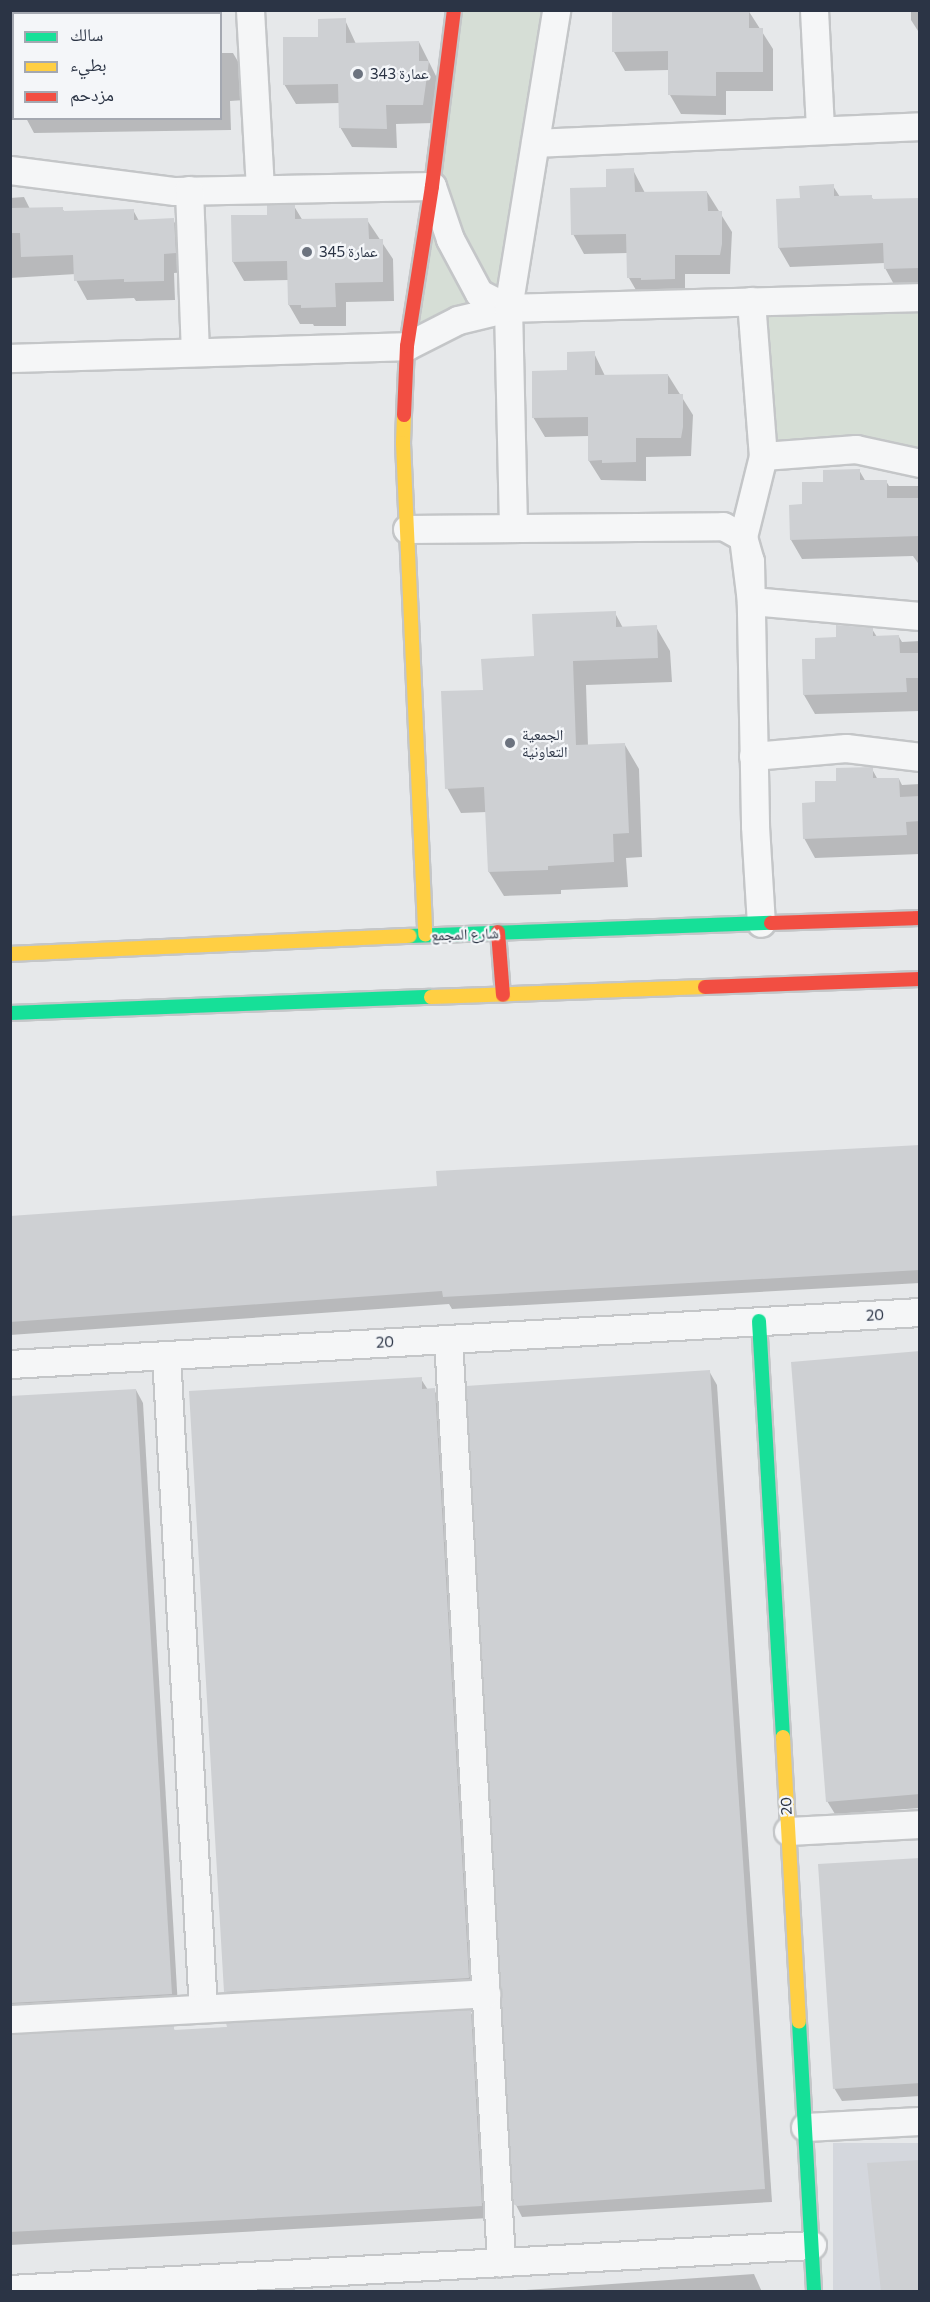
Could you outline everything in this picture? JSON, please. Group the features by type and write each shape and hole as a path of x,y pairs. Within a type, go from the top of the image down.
{"street":[{"path":"250,10 260,189"},
{"path":"425,935 403,443 407,346 432,186 454,10"},
{"path":"513,527 508,308 556,10"},
{"path":"814,10 820,130"},
{"path":"535,143 920,126"},
{"path":"10,170 175,191 432,186"},
{"path":"432,186 450,238 479,293 508,308"},
{"path":"189,190 195,352"},
{"path":"10,357 407,346 458,320 508,308 920,297"},
{"path":"751,301 763,456 743,537 750,561 753,756 761,924"},
{"path":"763,456 856,449 920,463"},
{"path":"407,529 723,526 743,537"},
{"path":"751,601 920,615"},
{"path":"753,756 846,748 920,757"},
{"name":"شارع المجمع","path":"10,954 498,932 920,918"},
{"path":"498,932 503,995"},
{"path":"10,1013 920,979"},
{"name":"20","path":"10,1364 920,1312"},
{"name":"20","path":"759,1321 814,2292"},
{"path":"448,1339 501,2262"},
{"path":"166,1355 203,2008"},
{"path":"788,1831 920,1824"},
{"path":"10,2019 486,1992"},
{"path":"805,2127 920,2121"},
{"path":"10,2289 812,2245"}],"shaded area":[{"path":"454,11 556,11 508,308 407,346"},
{"path":"751,297 919,297 919,463 751,463"},
{"path":"833,2143 919,2143 919,2291 833,2291"}],"building":[{"path":"612,10 749,10 749,28 763,28 763,72 716,72 716,96 668,95 668,51 612,52"},
{"name":"عمارة 343","path":"346,18 346,43 419,41 419,61 429,61 423,105 386,105 387,129 339,128 338,84 283,85 283,37 318,37 318,19"},
{"path":"634,168 635,192 707,191 708,211 722,211 720,255 675,255 675,279 641,280 641,278 627,278 626,234 571,235 570,188 606,187 606,169"},
{"path":"834,184 834,196 872,195 872,199 920,198 920,268 884,269 883,243 778,248 776,199 800,198 799,186"},
{"name":"عمارة 345","path":"295,204 295,219 368,218 369,239 383,239 383,282 335,283 336,307 301,308 301,305 288,305 287,261 232,262 231,215 267,215 267,205"},
{"path":"63,207 63,211 134,209 134,220 174,218 176,253 164,254 164,281 124,282 124,279 74,281 73,255 21,257 20,233 10,233 10,208"},
{"path":"595,351 595,375 668,374 668,394 683,394 681,438 636,438 636,462 602,463 602,460 588,461 588,417 532,418 532,371 567,370 567,352"},
{"path":"860,469 860,480 887,480 887,498 920,498 920,536 790,540 789,505 802,504 802,482 823,482 823,470"},
{"name":"الجمعية التعاونية","path":"616,611 616,627 657,625 658,658 573,661 576,745 625,743 629,833 613,834 614,862 548,866 548,870 488,872 484,787 445,789 441,691 483,690 481,659 534,656 532,614"},
{"path":"836,625 873,628 873,636 899,635 900,653 920,653 920,678 906,678 907,692 803,695 802,659 815,659 815,638 836,637"},
{"path":"873,767 873,778 899,778 900,797 920,796 920,821 906,822 907,835 803,839 802,803 815,802 815,781 836,781 836,768"},
{"path":"920,1145 920,1270 443,1297 442,1291 10,1322 10,1216 437,1186 436,1171"},
{"path":"920,1351 920,1794 826,1802 791,1362"},
{"path":"710,1370 765,2189 517,2206 513,2204 466,1386"},
{"path":"422,1377 422,1389 435,1388 469,1978 224,1992 189,1391"},
{"path":"136,1389 172,1994 10,2003 10,1396"},
{"path":"920,1858 920,2083 833,2089 818,1864"},
{"path":"471,2010 482,2206 10,2232 10,2035 174,2026 174,2030 227,2027 226,2023"},
{"path":"920,2160 920,2292 881,2292 867,2163"}],"traffic: fast":[{"path":"410,936 771,923"},
{"path":"10,1013 431,997"},
{"path":"759,1321 783,1737"},
{"path":"799,2022 814,2292"}],"traffic: slow":[{"path":"404,415 403,443 425,935"},
{"path":"10,954 410,936"},
{"path":"431,997 705,987"},
{"path":"783,1737 799,2022"}],"traffic: jam":[{"path":"404,415 407,346 432,186 454,10"},
{"path":"771,923 920,918"},
{"path":"498,932 503,995"},
{"path":"705,987 920,979"}],"place":[{"name":"عمارة 343","path":"358,74"},
{"name":"عمارة 345","path":"307,252"},
{"name":"الجمعية التعاونية","path":"510,743"}]}
